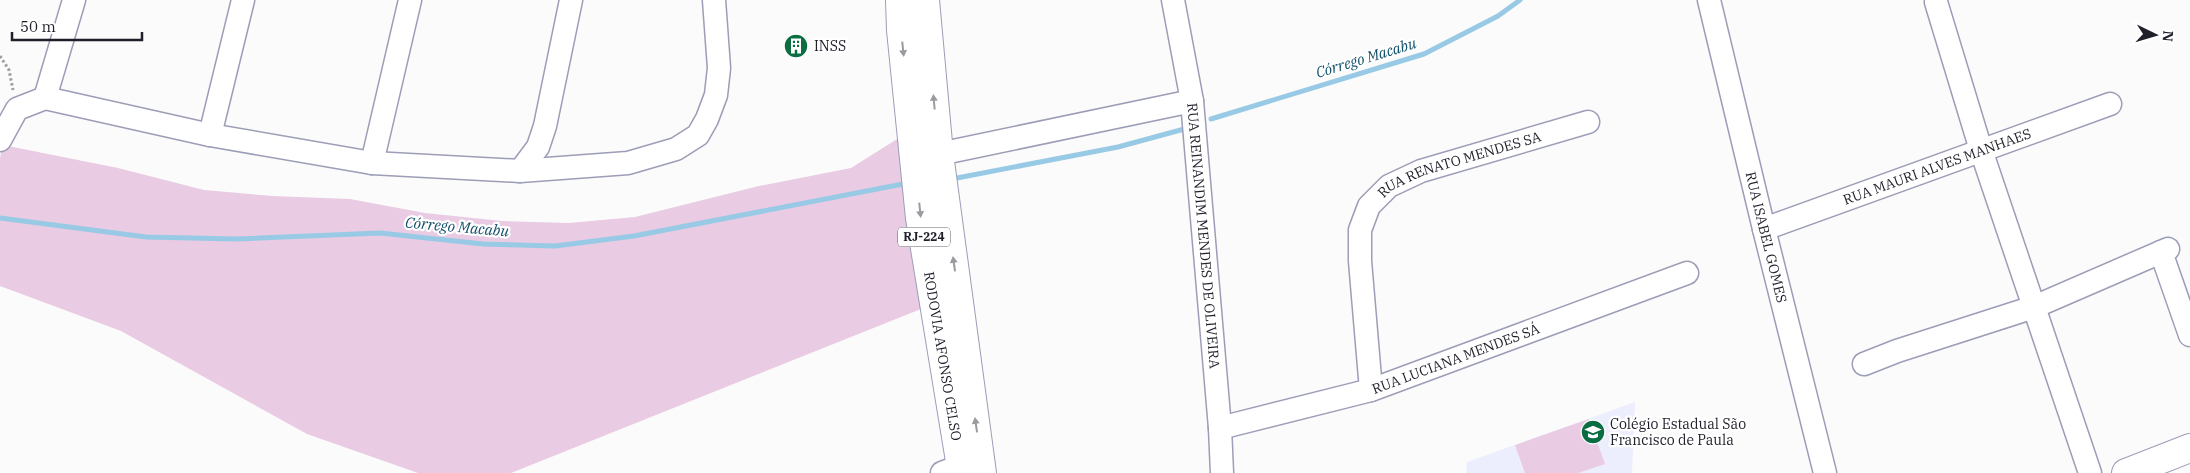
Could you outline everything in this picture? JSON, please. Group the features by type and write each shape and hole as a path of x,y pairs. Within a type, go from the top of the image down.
{"main road":[{"name":"RODOVIA AFONSO CELSO","path":"900,0 901,30 920,218 962,471"},
{"name":"RODOVIA AFONSO CELSO","path":"925,0 939,154 962,471"},
{"path":"2126,473 2190,448"}],"street":[{"path":"45,98 74,0"},
{"path":"210,136 243,0"},
{"path":"372,163 410,0"},
{"path":"520,171 538,148 545,126 571,0"},
{"path":"0,140 17,109 45,98 210,136 372,163 520,171 628,163 676,149 698,135 708,119 716,95 719,68 714,0"},
{"name":"RUA REINANDIM MENDES DE OLIVEIRA","path":"1173,0 1192,100 1220,428 1222,473"},
{"name":"RUA ISABEL GOMES","path":"1710,0 1764,229 1825,473"},
{"path":"1936,2 1982,150 2090,473"},
{"path":"939,154 1192,100"},
{"name":"RUA MAURI ALVES MANHAES","path":"1764,229 2110,104"},
{"name":"RUA RENATO MENDES SA","path":"1371,390 1360,261 1360,230 1369,206 1390,186 1421,171 1588,122"},
{"path":"1864,364 1897,351 2034,307 2164,250 2190,335"},
{"name":"RUA LUCIANA MENDES SÁ","path":"1220,428 1371,390 1687,272"}],"path":[{"path":"0,56 9,70 17,109"}],"shaded area":[{"path":"902,136 921,309 511,473 418,473 307,434 121,331 0,286 0,158 3,145 118,168 204,190 272,196 350,199 425,213 502,221 569,223 635,217 759,186 851,168"},
{"name":"Colégio Estadual São Francisco de Paula","path":"1635,402 1632,473 1466,473 1467,462"},
{"path":"1589,419 1605,464 1578,473 1525,473 1515,445"}],"waterway":[{"name":"Córrego Macabu","path":"1211,119 1424,54 1498,16 1520,0"},
{"name":"Córrego Macabu","path":"957,178 1118,147 1188,128"},
{"name":"Córrego Macabu","path":"0,218 146,237 236,239 380,233 483,244 555,246 634,236 908,183"}],"place":[{"name":"INSS","path":"796,46"},
{"name":"Colégio Estadual São Francisco de Paula","path":"1593,432"}]}
